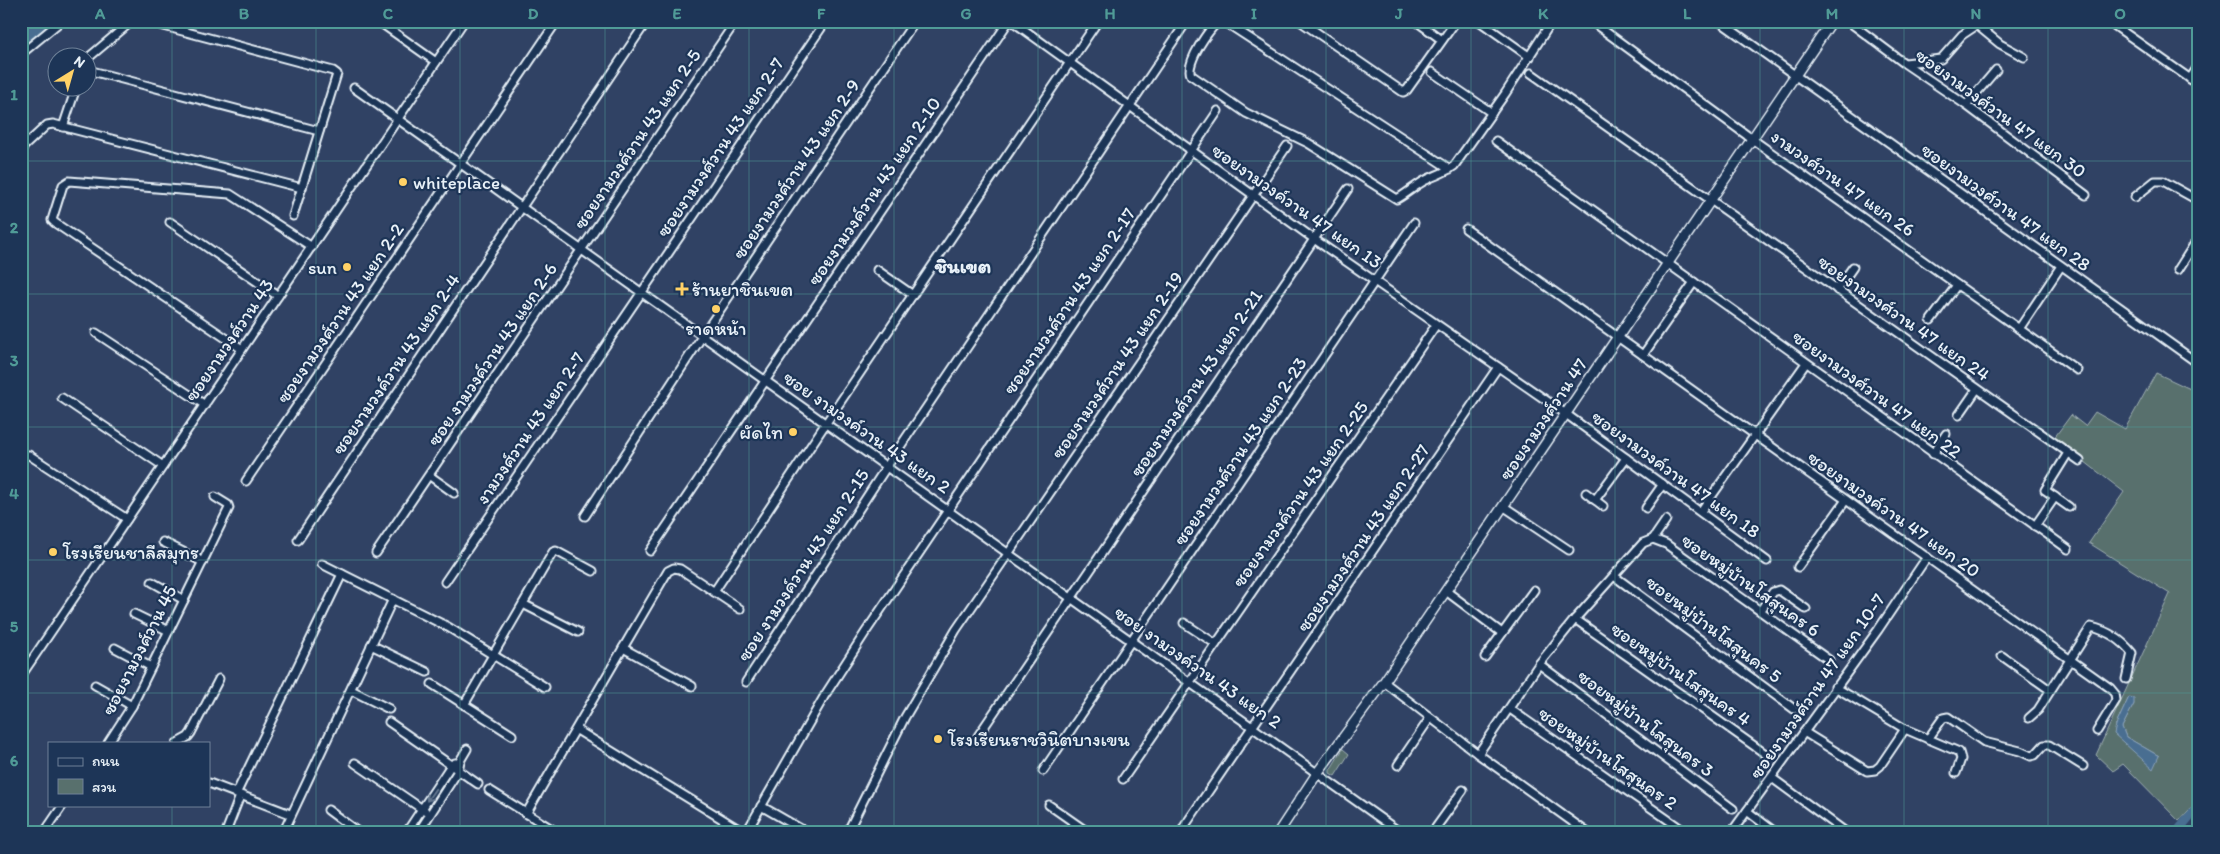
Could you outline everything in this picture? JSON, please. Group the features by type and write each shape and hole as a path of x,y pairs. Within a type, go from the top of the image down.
{"street":[{"path":"21,54 61,21"},
{"path":"98,50 132,21"},
{"path":"145,21 333,71 337,74 293,216"},
{"path":"378,21 436,62"},
{"name":"ซอยงามวงศ์วาน 43","path":"21,676 464,21"},
{"name":"ซอยงามวงศ์วาน 43 แยก 2-2","path":"246,481 557,21"},
{"name":"ซอยงามวงค์วาน 43 แยก 2-4","path":"298,540 647,21"},
{"name":"ซอยงามวงศ์วาน 43 แยก 2-5","path":"582,250 736,21"},
{"name":"ซอยงามวงศ์วาน 43 แยก 2-7","path":"641,292 826,21"},
{"name":"ซอยงามวงศ์วาน 43 แยก 2-9","path":"585,516 703,335 915,21"},
{"name":"ซอยงามวงค์วาน 47 แยก 13","path":"1010,21 1314,238 1566,414"},
{"name":"ซอยงามวงค์วาน 43 แยก 2-10","path":"650,550 1010,21"},
{"path":"714,592 1098,21"},
{"name":"ซอย งามวงค์วาน 43 แยก 2-15","path":"746,682 887,466 1131,107 1187,21"},
{"path":"1450,169 1228,24 1220,21 1213,26 1189,67 1191,76 1246,113 1308,143 1397,199 1424,181 1450,169 1492,114 1552,21"},
{"path":"1300,21 1403,92 1407,90 1456,21"},
{"path":"1416,21 1442,40"},
{"path":"1479,21 1530,57"},
{"name":"งามวงศ์วาน 47 แยก 26","path":"1591,21 1752,139 2078,370"},
{"name":"ซอยงามวงศ์วาน 47 แยก 28","path":"1719,21 2199,364"},
{"name":"ซอยงามวงศ์วาน 47","path":"1278,833 1318,772 1384,682 1832,21"},
{"name":"ซอยงามวงศ์วาน 47 แยก 30","path":"1848,21 1904,63 1966,105 2086,195"},
{"path":"2108,21 2199,86"},
{"path":"1904,63 1941,59 1962,34 1975,23 2000,44 2024,57"},
{"path":"2190,79 2199,65"},
{"path":"1966,105 1996,70"},
{"path":"1432,72 1492,114"},
{"path":"98,73 319,130"},
{"name":"ซอยงามวงศ์วาน 47 แยก 24","path":"1531,73 2080,462"},
{"name":"ซอย งามวงค์วาน 43 แยก 2","path":"354,88 1191,681 1401,833"},
{"path":"63,127 73,98"},
{"name":"ซอยงามวงศ์วาน 43 แยก 2-17","path":"746,833 825,695 948,509 1218,111"},
{"path":"21,149 50,124 302,188"},
{"name":"ซอยงามวงศ์วาน 47 แยก 22","path":"1496,141 2068,550"},
{"name":"ซอยงามวงศ์วาน 43 แยก 2-19","path":"847,833 905,717 951,638 1252,194 1287,146"},
{"path":"2135,197 2154,181 2163,180 2199,201"},
{"path":"242,349 56,225 52,220 63,185 69,181 230,194 237,196 312,246"},
{"name":"ซอยงามวงศ์วาน 43 แยก 2-21","path":"978,736 1348,189"},
{"path":"170,222 278,296"},
{"name":"ซอยงามวงศ์วาน 43 แยก 2-23","path":"1043,771 1414,223"},
{"name":"ซอยงามวงค์วาน 47 แยก 20","path":"1466,229 2116,694 2116,700 2097,731"},
{"path":"2178,270 2199,237"},
{"name":"ซอย งามวงค์วาน 43 แยก 2-6","path":"376,553 582,250"},
{"path":"2019,329 2061,266"},
{"path":"1837,290 1853,267"},
{"path":"877,270 913,295"},
{"path":"1643,355 1694,282"},
{"path":"1932,320 1957,285"},
{"name":"งามวงศ์วาน 43 แยก 2-7","path":"445,582 641,292"},
{"name":"ซอยงามวงค์วาน 43 แยก 2-25","path":"1124,779 1436,324"},
{"path":"96,333 204,405"},
{"path":"1701,511 1806,363"},
{"name":"ซอยงามวงศ์วาน 43 แยก 2-27","path":"1186,833 1184,827 1498,367"},
{"path":"1959,415 1976,389"},
{"path":"62,398 163,466"},
{"name":"ซอยงามวงค์วาน 47 แยก 18","path":"1566,414 1767,561"},
{"path":"1933,454 1946,434"},
{"path":"2068,453 2045,490 2069,507"},
{"path":"29,455 128,519"},
{"path":"1595,500 1626,458"},
{"name":"ซอย งามวงค์วาน 43 แยก 2-6","path":"430,476 454,493"},
{"path":"1646,508 1663,484"},
{"path":"1586,493 1603,506"},
{"name":"ซอยงามวงศ์วาน 45","path":"110,742 132,706 229,508 228,505 215,497"},
{"path":"2035,526 2055,497"},
{"path":"1798,566 1846,500"},
{"path":"1503,506 1569,550"},
{"path":"1478,754 1539,664 1575,619 1643,543 1654,539 1666,520"},
{"name":"ซอยหมู่บ้านโสสุนคร 6","path":"1654,539 1666,544 1829,660"},
{"path":"163,542 203,562"},
{"path":"464,705 554,551 593,570"},
{"name":"ซอยงามวงศ์วาน 47 แยก 10-7","path":"1731,833 1882,624 1927,557"},
{"path":"322,564 448,627 545,687"},
{"path":"526,814 670,569 680,569 740,608"},
{"path":"226,832 238,795 342,574"},
{"name":"ซอยหมู่บ้านโสสุนคร 5","path":"1614,576 1794,709"},
{"path":"152,582 184,600"},
{"path":"1485,657 1534,590"},
{"path":"1761,610 1774,592 1779,590 1806,609"},
{"path":"1446,591 1502,633"},
{"path":"282,833 393,599"},
{"path":"523,604 578,632"},
{"path":"134,614 169,631"},
{"name":"ซอยหมู่บ้านโสสุนคร 4","path":"1575,619 1768,755"},
{"path":"1184,624 1216,644"},
{"path":"2030,718 2034,716 2091,627 2104,630 2123,642 2132,652 2126,679"},
{"path":"371,645 426,672"},
{"path":"115,648 151,667"},
{"path":"623,648 692,686"},
{"path":"2002,656 2050,690"},
{"name":"ซอยหมู่บ้านโสสุนคร 3","path":"1539,664 1733,809"},
{"path":"179,742 188,737 219,679"},
{"path":"1384,682 1478,754 1588,833"},
{"path":"432,684 512,735"},
{"path":"95,685 132,706"},
{"path":"1835,687 1905,728 1959,752 1961,759 1956,773"},
{"path":"351,690 389,709"},
{"name":"ซอยหมู่บ้านโสสุนคร 2","path":"1510,709 1687,833"},
{"path":"1928,739 1943,718 1948,717 1984,742 2020,751 2031,756 2044,745 2049,745 2082,766"},
{"path":"1398,764 1430,718"},
{"path":"389,722 478,784"},
{"path":"1804,732 1867,771 1875,770 1880,766 1905,728"},
{"path":"577,730 746,833"},
{"path":"406,833 452,766 460,760 467,749"},
{"path":"418,833 458,771 460,760"},
{"path":"355,763 430,814"},
{"path":"1772,778 1847,833"},
{"path":"210,782 290,814"},
{"path":"488,790 558,833"},
{"path":"1432,833 1463,790"},
{"path":"1049,805 1089,833"},
{"path":"44,833 62,806"},
{"path":"761,806 808,833"},
{"path":"328,810 359,833"},
{"path":"1748,811 1776,833"}],"green space":[{"path":"2156,373 2199,393 2199,799 2179,821 2123,764 2113,771 2096,755 2170,594 2089,543 2124,492 2054,438 2071,415 2085,426 2095,412 2125,429","holes":["2129,697 2134,704 2122,727 2126,737 2159,756 2115,734 2116,725"]},
{"path":"1343,749 1349,754 1335,776 1330,773 1330,770"}],"water":[{"path":"21,21 58,21 21,52"},
{"path":"2129,697 2134,698 2134,704 2122,727 2126,737 2159,756 2153,769 2114,734 2116,725"}],"waterway":[{"path":"2176,833 2199,805"}],"place":[{"name":"whiteplace","path":"403,182"},
{"name":"sun","path":"347,267"},
{"name":"ร้านยาชินเขต","path":"682,289"},
{"name":"ราดหน้า","path":"716,309"},
{"name":"ผัดไท","path":"793,432"},
{"name":"โรงเรียนชาลีสมุทร","path":"53,552"},
{"name":"โรงเรียนราชวินิตบางเขน","path":"938,739"}],"district":[{"name":"ชินเขต","path":"963,266"}]}
